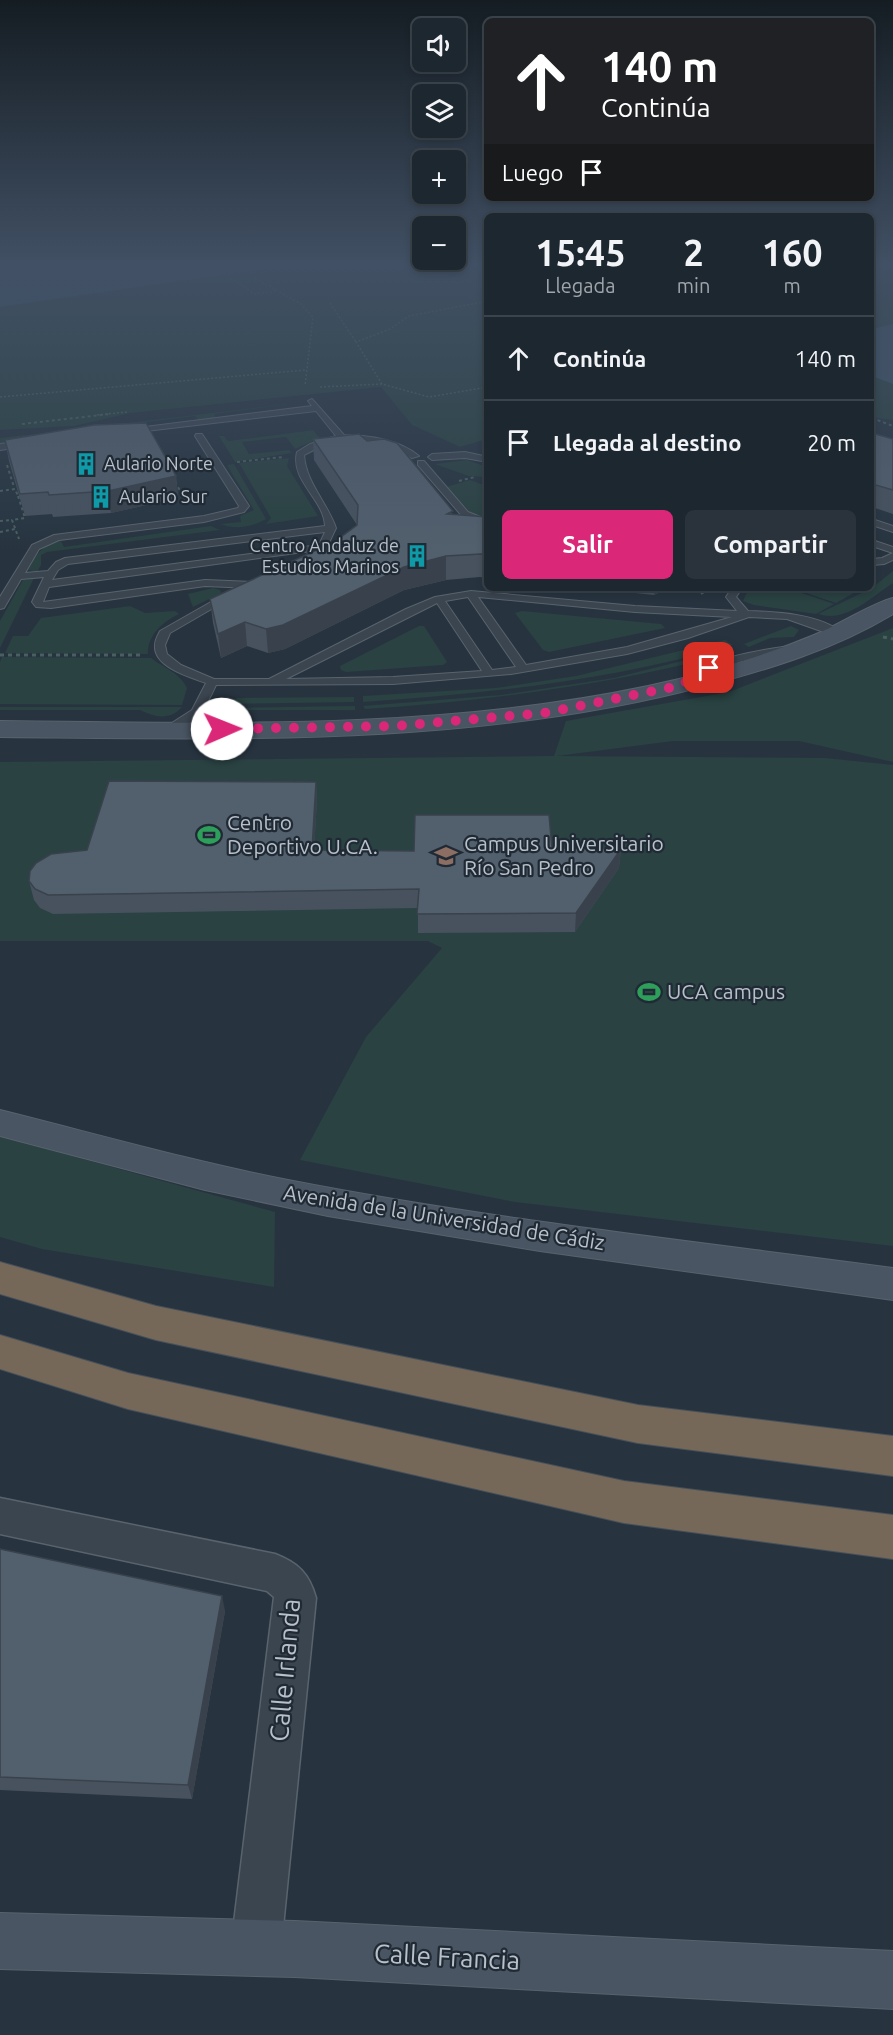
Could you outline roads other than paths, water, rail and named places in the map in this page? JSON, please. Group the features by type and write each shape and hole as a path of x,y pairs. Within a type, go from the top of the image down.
{"highway":[{"path":"0,1278 156,1323 638,1424 893,1456"},
{"path":"0,1352 128,1391 624,1502 893,1537"}],"street":[{"path":"0,729 167,730 396,726 544,713 679,686 803,648 839,634 890,608"},
{"name":"Avenida de la Universidad de Cádiz","path":"0,1124 233,1182 326,1202 495,1231 893,1284"},
{"name":"Calle Irlanda","path":"0,1516 275,1573 293,1587 295,1598 256,1947"},
{"name":"Calle Francia","path":"0,1941 256,1947 893,1980"}],"lane":[{"path":"312,399 342,438"},
{"path":"122,432 317,408"},
{"path":"0,606 35,547 57,537 204,519 241,510 244,506 199,436"},
{"path":"297,565 322,547 330,536 331,528 325,508 299,463 300,454 308,448 342,438 391,443 418,460 465,514 484,521"},
{"path":"0,447 33,443"},
{"path":"418,460 465,455 484,459"},
{"path":"874,523 893,529"},
{"path":"253,585 205,584 40,605 37,602 57,565 75,559 331,528"},
{"path":"874,544 893,550"},
{"path":"17,576 48,579 322,547"},
{"path":"874,562 884,561 893,556"},
{"path":"264,580 171,626 161,636 162,656 177,667 212,682 414,681 522,669 624,652 699,632 747,615"},
{"path":"735,591 731,597 747,615"},
{"path":"471,594 522,669"},
{"path":"271,682 410,611 439,599 471,594 513,596 635,609 805,620 839,634"},
{"path":"439,599 489,673"},
{"path":"167,730 192,718 200,711 212,682"},
{"path":"200,711 206,720 222,729"}],"water":[{"path":"874,362 893,362 893,384 874,377"}],"place":[{"name":"Aulario Norte","path":"86,464"},
{"name":"Aulario Sur","path":"101,497"},
{"name":"Centro Andaluz de Estudios Marinos","path":"417,556"},
{"name":"Centro Deportivo U.CA.","path":"209,835"},
{"name":"Campus Universitario Río San Pedro","path":"446,856"},
{"name":"UCA campus","path":"649,992"}]}
